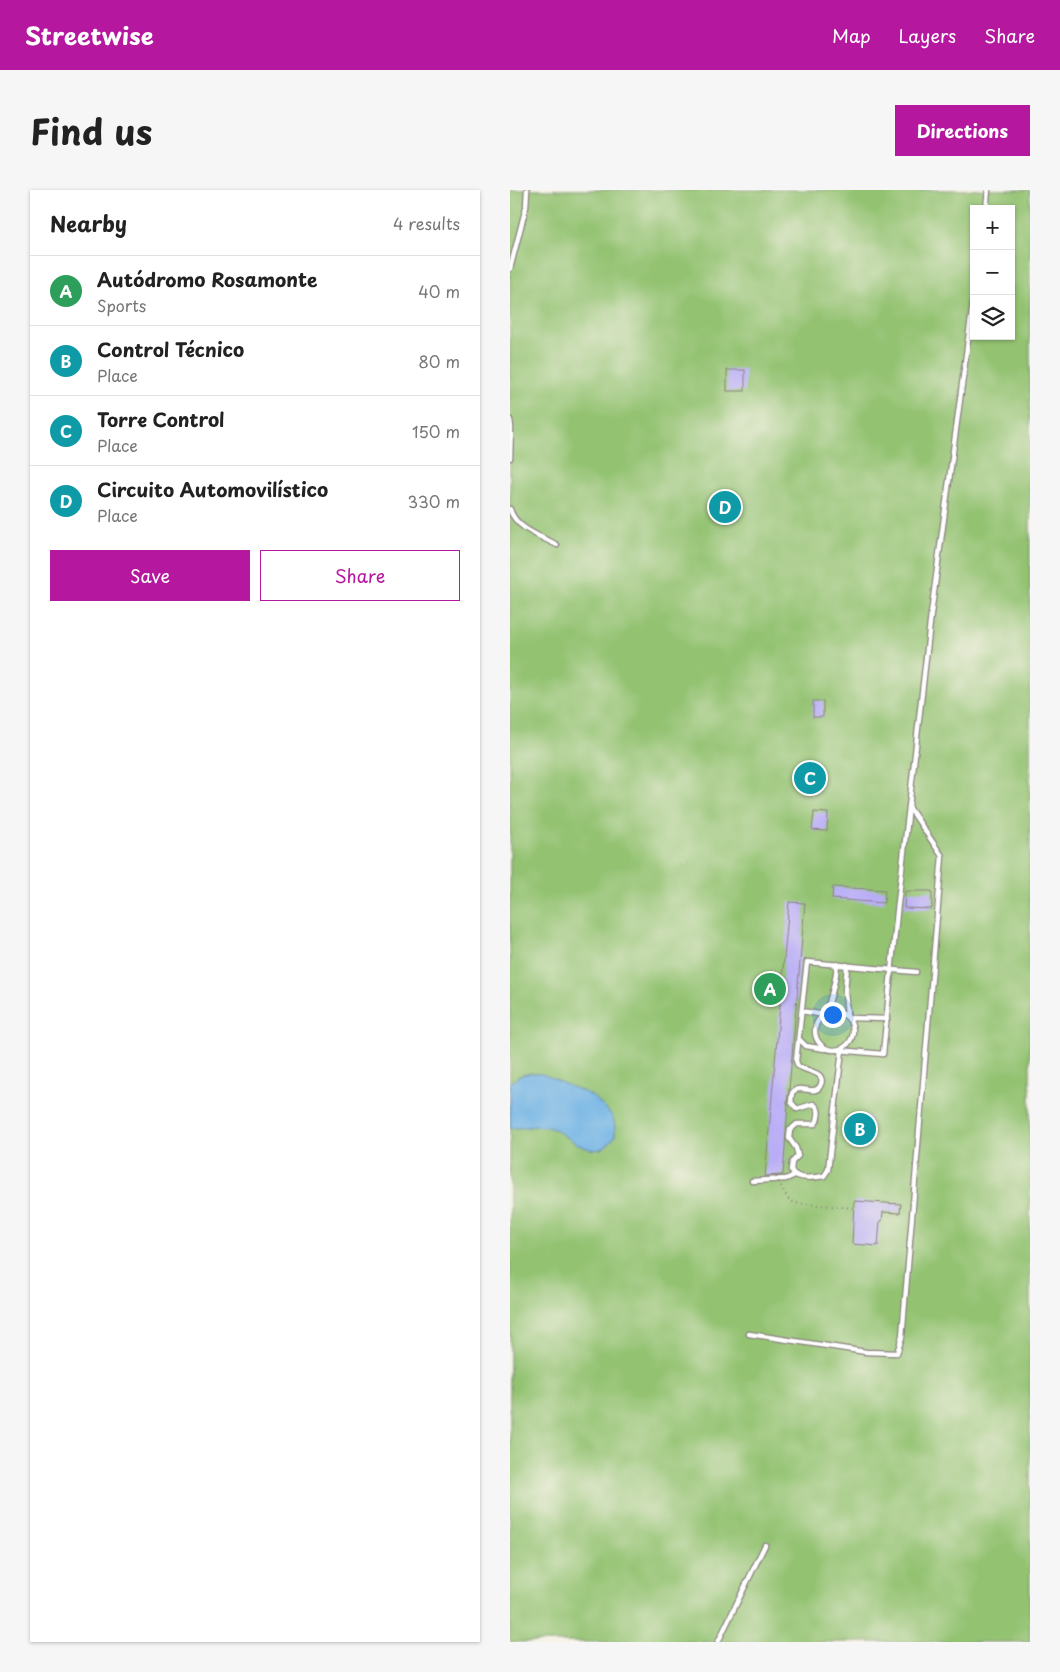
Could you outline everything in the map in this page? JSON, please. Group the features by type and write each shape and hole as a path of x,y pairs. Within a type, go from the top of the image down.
{"lane":[{"path":"510,269 526,208 527,190"},
{"path":"986,205 988,190"},
{"path":"799,1039 806,1046 829,1050 883,1054 931,614 970,326"},
{"path":"510,420 510,458"},
{"path":"510,509 512,518 529,530 557,545"},
{"path":"750,1334 866,1352 896,1353 902,1337 942,856 909,806"},
{"path":"840,1050 828,1170 824,1176 818,1177 808,1178 795,1175 790,1170 798,1156 798,1152 789,1138 790,1130 797,1124 814,1124 818,1121 818,1110 817,1106 813,1104 797,1109 791,1102 792,1093 800,1089 817,1090 822,1080 820,1076 798,1066 796,1062 807,962 916,972"},
{"path":"829,1050 817,1040 815,1032 818,1020 824,1014 833,992 837,964"},
{"path":"840,1050 848,1045 854,1032 853,1024 848,1017 845,991 847,965"},
{"path":"802,1011 824,1014 835,1011 848,1017 887,1019"},
{"path":"752,1181 786,1179 795,1175"},
{"path":"718,1642 765,1545"}],"path":[{"path":"776,1177 788,1199 795,1203 854,1208"}],"green space":[{"path":"510,190 1030,190 1030,1642 510,1642"}],"water":[{"path":"530,1073 546,1075 594,1098 612,1117 615,1137 604,1147 594,1150 575,1143 548,1127 510,1128 510,1083 519,1076"}],"building":[{"path":"727,370 745,370 745,391 727,391"},
{"path":"813,701 823,701 823,717 813,717"},
{"path":"805,769 821,775 821,784 809,786 808,791 799,785 800,773"},
{"path":"814,812 828,813 827,831 812,830"},
{"path":"833,887 885,890 884,903 832,899"},
{"path":"905,891 932,891 932,909 904,908"},
{"path":"789,902 805,903 787,1102 783,1175 765,1176"},
{"path":"851,1117 870,1117 869,1142 850,1141"},
{"path":"854,1201 901,1204 900,1213 883,1212 882,1221 880,1221 878,1246 852,1244"}],"place":[{"name":"Circuito Automovilístico","path":"725,507"},
{"name":"Torre Control","path":"810,778"},
{"name":"Autódromo Rosamonte","path":"770,989"},
{"name":"Control Técnico","path":"860,1129"}]}
